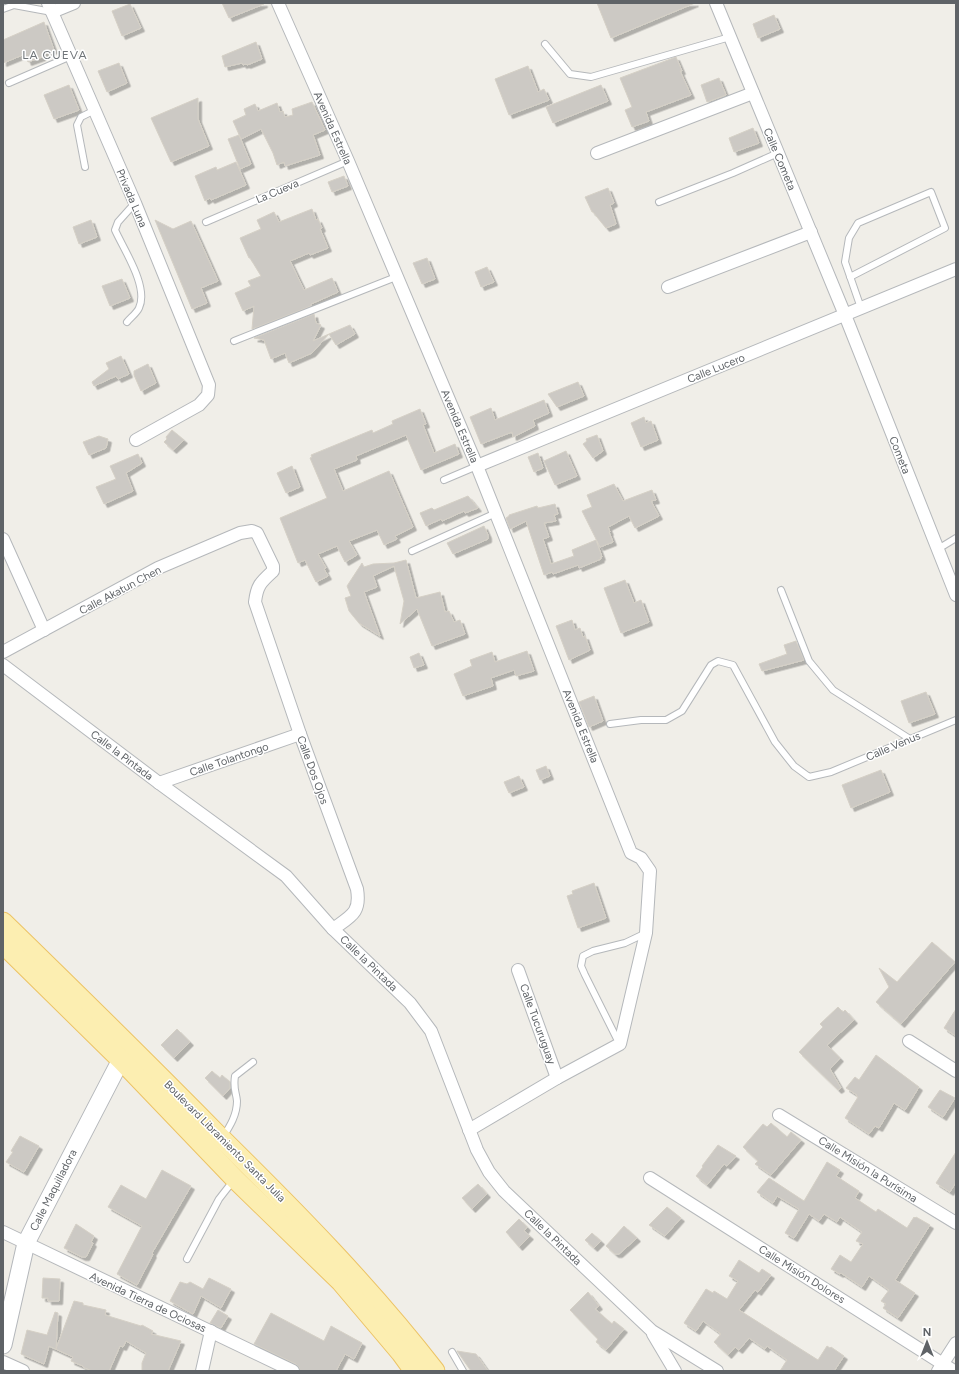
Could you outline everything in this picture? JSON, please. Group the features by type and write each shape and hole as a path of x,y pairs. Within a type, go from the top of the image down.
{"main road":[{"name":"Boulevard Libramiento Santa Julia","path":"3,922 125,1052 235,1179 341,1282 401,1353 414,1371"},
{"name":"Boulevard Libramiento Santa Julia","path":"4,949 125,1052 222,1138 360,1280 435,1371"}],"street":[{"path":"50,8 74,3"},
{"name":"Avenida Estrella","path":"278,3 348,161 477,466 631,853 641,858 650,871 646,933"},
{"name":"Calle Cometa","path":"716,3 845,315"},
{"name":"Privada Luna","path":"50,8 135,203 210,385 208,394 199,405 136,440"},
{"path":"596,153 753,93"},
{"path":"668,287 811,232"},
{"name":"Calle Lucero","path":"477,466 956,269"},
{"name":"Cometa","path":"845,315 956,595"},
{"name":"Calle Dos Ojos","path":"240,534 252,531 257,533 273,566 273,571 259,584 256,590 255,602 300,734 357,889 357,908 351,916 333,928"},
{"name":"Calle Akatun Chen","path":"3,652 158,568 240,534"},
{"path":"3,539 44,630"},
{"name":"Calle la Pintada","path":"3,665 159,783 286,876 333,928 410,1002 431,1031 477,1150 489,1172 504,1190 652,1332"},
{"name":"Calle Tolantongo","path":"159,783 300,734"},
{"path":"620,1044 646,933"},
{"name":"Calle Tucuruguay","path":"518,970 557,1078"},
{"path":"909,1040 956,1071"},
{"name":"Calle Tucuruguay","path":"469,1130 557,1078 620,1044"},
{"name":"Calle Maquilladora","path":"3,1345 26,1243 125,1052"},
{"name":"Calle Misión la Purísima","path":"780,1114 956,1223"},
{"name":"Calle Misión Dolores","path":"650,1178 940,1367 954,1371"},
{"name":"Avenida Tierra de Ociosas","path":"3,1232 293,1371"},
{"path":"202,1371 211,1332"},
{"path":"652,1332 675,1371"},
{"path":"652,1332 716,1371"},
{"path":"940,1367 956,1343"},
{"path":"3,1362 23,1371"}],"lane":[{"path":"3,9 14,5 50,8"},
{"path":"545,44 570,74 590,77 730,37"},
{"path":"9,84 71,56"},
{"path":"85,167 77,125 81,117 94,110"},
{"path":"659,202 733,173 778,153"},
{"name":"La Cueva","path":"206,222 348,161"},
{"path":"850,277 945,228 931,192 858,223 849,238 845,262 850,277 861,308"},
{"path":"127,322 139,308 142,291 135,271 115,230 118,222 135,203"},
{"path":"234,341 396,277"},
{"path":"444,480 477,466"},
{"path":"412,551 496,513"},
{"path":"938,549 956,538"},
{"path":"781,590 809,661 833,690 910,739"},
{"name":"Calle Venus","path":"610,724 641,720 666,720 682,711 711,665 718,661 733,665 775,742 794,766 809,776 831,772 956,720"},
{"path":"620,1044 581,966 583,956 593,951 625,943 646,933"},
{"path":"222,1138 234,1118 237,1102 233,1086 235,1076 254,1062"},
{"path":"187,1259 219,1199 235,1179"},
{"path":"452,1352 463,1371"}],"building":[{"path":"222,3 264,3 264,4 229,18"},
{"path":"597,3 695,3 611,38"},
{"path":"130,4 141,28 122,36 112,11"},
{"path":"774,15 780,29 758,38 753,24"},
{"path":"44,22 54,50 42,57 28,62 25,54 3,63 3,40"},
{"path":"256,42 262,59 247,65 243,65 242,63 225,67 222,56"},
{"path":"676,57 682,71 680,71 691,95 646,112 649,121 632,127 625,110 632,107 620,78"},
{"path":"119,63 127,83 107,92 98,71"},
{"path":"528,66 538,92 544,89 549,100 509,115 495,79"},
{"path":"719,78 726,95 707,102 701,85"},
{"path":"69,85 79,110 54,119 44,95"},
{"path":"601,85 608,101 553,123 546,107"},
{"path":"198,98 198,119 209,146 171,162 151,118"},
{"path":"312,102 325,130 313,135 320,155 285,166 284,162 277,165 273,153 261,129 241,139 233,121 246,115 244,109 255,104 258,111 277,103 280,112 283,111 285,117 293,115 292,109"},
{"path":"753,128 759,143 734,152 729,138"},
{"path":"239,135 251,164 240,169 228,139"},
{"path":"236,162 246,185 211,200 210,198 205,201 195,176 216,167 217,170"},
{"path":"344,176 348,186 332,192 328,182"},
{"path":"608,188 614,203 610,205 616,224 606,228 592,212 585,197"},
{"path":"312,209 316,220 318,219 322,228 320,229 328,248 310,255 309,253 290,261 304,290 332,278 338,292 311,304 311,306 252,329 254,306 243,311 235,293 251,286 248,281 261,276 249,258 240,238 261,229 257,220 274,212 279,222"},
{"path":"91,220 97,237 79,244 73,227"},
{"path":"155,220 173,229 191,221 218,281 201,288 207,303 192,309"},
{"path":"427,258 435,279 422,284 413,263"},
{"path":"487,267 494,282 481,287 475,272"},
{"path":"122,279 130,298 110,306 102,286"},
{"path":"314,314 316,323 321,325 313,341 329,334 312,353 289,363 285,353 271,359 264,340 254,338"},
{"path":"350,325 355,334 336,345 329,334"},
{"path":"121,356 129,374 118,379 116,376 94,386 92,382 109,369 106,363"},
{"path":"148,364 156,383 141,391 134,375 134,371"},
{"path":"578,382 584,396 557,407 548,394"},
{"path":"544,400 549,413 533,420 535,426 513,437 512,432 481,444 470,417 491,408 495,420"},
{"path":"420,409 426,424 423,425 434,453 455,444 459,454 421,470 406,435 356,456 357,460 334,469 343,491 389,471 413,527 395,536 397,539 384,545 377,530 349,541 357,555 345,562 337,546 318,554 326,568 324,569 328,576 316,582 305,560 298,563 280,518 327,498 310,458 312,457 311,455 372,430 373,433 393,424 392,421"},
{"path":"644,417 646,423 651,421 658,440 641,447 631,423"},
{"path":"172,430 184,440 173,450 164,442"},
{"path":"597,435 603,451 593,458 583,444 587,441 586,439"},
{"path":"99,436 108,439 106,448 89,455 83,442"},
{"path":"566,451 577,476 555,485 544,461"},
{"path":"538,453 543,468 534,472 528,457"},
{"path":"138,454 142,463 126,473 133,491 104,504 96,487 116,479 110,466"},
{"path":"292,466 300,487 286,493 277,473"},
{"path":"614,484 623,501 652,490 656,500 651,501 659,516 635,528 629,516 608,527 613,542 600,547 582,511 592,507 587,495"},
{"path":"468,496 478,508 465,513 464,511 442,521 441,519 426,526 420,513 432,508 434,510"},
{"path":"555,504 558,514 554,515 556,521 544,523 549,537 543,539 551,564 574,556 572,550 596,540 602,557 600,557 601,559 579,568 578,565 553,574 552,572 544,575 526,521 510,529 506,518 509,515 537,506 538,508"},
{"path":"484,526 488,539 453,554 447,543"},
{"path":"406,560 416,598 440,592 445,612 449,611 454,622 460,620 465,634 432,646 417,609 400,624 404,601 394,566 373,576 377,587 364,592 380,636 359,623 349,611 345,598 351,596 347,586 362,563 364,567 373,564 394,563"},
{"path":"625,580 634,603 641,600 649,622 621,633 604,588"},
{"path":"572,620 575,630 580,628 583,637 585,636 590,650 569,660 556,626"},
{"path":"796,641 804,660 762,671 759,664 787,654 784,645"},
{"path":"527,651 534,671 516,676 514,670 491,678 493,686 463,696 454,674 472,666 470,660 492,652 495,662"},
{"path":"419,653 424,665 414,668 410,657"},
{"path":"926,692 935,714 909,723 901,701"},
{"path":"594,696 603,721 589,727 579,702"},
{"path":"546,766 550,776 540,780 536,770"},
{"path":"881,770 890,792 851,808 842,785"},
{"path":"519,776 524,787 509,793 504,782"},
{"path":"594,883 606,918 578,928 567,896 573,894 572,891"},
{"path":"932,942 955,962 901,1024 876,1002 889,987 879,968 897,982"},
{"path":"838,1007 843,1012 845,1010 854,1020 827,1045 840,1058 830,1069 841,1088 838,1090 799,1052 823,1027 820,1024"},
{"path":"956,1009 956,1036 944,1028"},
{"path":"177,1029 190,1042 174,1058 161,1045"},
{"path":"876,1055 919,1087 905,1110 894,1103 879,1128 875,1126 869,1134 845,1118 858,1097 846,1088 855,1077 859,1080"},
{"path":"212,1071 220,1078 222,1075 230,1082 230,1088 223,1096 205,1078"},
{"path":"940,1090 955,1098 943,1117 928,1107"},
{"path":"771,1123 787,1137 791,1132 801,1140 771,1175 755,1164 758,1161 743,1147 763,1124 767,1127"},
{"path":"20,1136 39,1146 24,1172 6,1162 13,1152 11,1151"},
{"path":"718,1145 736,1156 727,1166 724,1164 707,1185 696,1176"},
{"path":"956,1152 956,1182 950,1192 936,1183"},
{"path":"827,1162 840,1170 836,1176 859,1191 855,1198 876,1212 878,1209 907,1228 914,1217 930,1225 895,1280 915,1293 898,1318 883,1308 886,1304 881,1301 889,1290 869,1276 862,1287 841,1273 840,1274 831,1269 840,1255 851,1262 863,1244 856,1241 862,1232 840,1217 837,1222 824,1214 819,1221 809,1214 794,1238 785,1233 799,1209 777,1196 773,1203 757,1192 769,1178 804,1201"},
{"path":"162,1170 191,1186 152,1253 153,1254 137,1285 117,1274 142,1226 108,1207 121,1185 146,1199"},
{"path":"478,1184 487,1194 472,1209 462,1198"},
{"path":"667,1207 681,1218 665,1236 649,1225"},
{"path":"519,1219 527,1227 524,1231 530,1236 519,1247 506,1232"},
{"path":"76,1224 94,1236 91,1242 93,1243 86,1257 82,1257 64,1248"},
{"path":"624,1226 637,1238 619,1254 615,1254 606,1246"},
{"path":"592,1233 601,1241 594,1248 585,1240"},
{"path":"739,1260 759,1273 762,1269 771,1275 758,1292 755,1290 739,1310 818,1360 827,1346 830,1348 831,1347 844,1356 834,1371 780,1371 787,1360 767,1346 765,1349 749,1338 739,1350 735,1347 728,1355 714,1342 721,1334 703,1321 696,1331 684,1323 706,1289 713,1293 714,1291 727,1299 738,1281 729,1276"},
{"path":"43,1278 60,1279 59,1301 48,1301 48,1298 42,1298"},
{"path":"209,1278 231,1289 221,1308 201,1296 193,1314 170,1301 180,1282 187,1284 190,1282 203,1289"},
{"path":"588,1292 599,1306 595,1309 612,1324 614,1321 624,1329 606,1350 596,1342 598,1339 570,1310"},
{"path":"74,1301 83,1303 83,1305 106,1310 105,1315 141,1326 142,1325 153,1331 151,1334 181,1341 168,1371 142,1371 142,1363 146,1353 126,1341 123,1347 120,1346 109,1371 92,1371 71,1361 73,1357 49,1346 44,1364 21,1354 27,1330 47,1335 55,1312 58,1313 56,1349"},
{"path":"218,1310 228,1316 221,1328 210,1323"},
{"path":"271,1313 324,1341 331,1326 362,1343 354,1359 345,1354 336,1371 300,1371 296,1364 254,1344"},
{"path":"457,1351 476,1354 488,1371 471,1371"}],"district":[{"name":"LA CUEVA","path":"55,55"}]}
